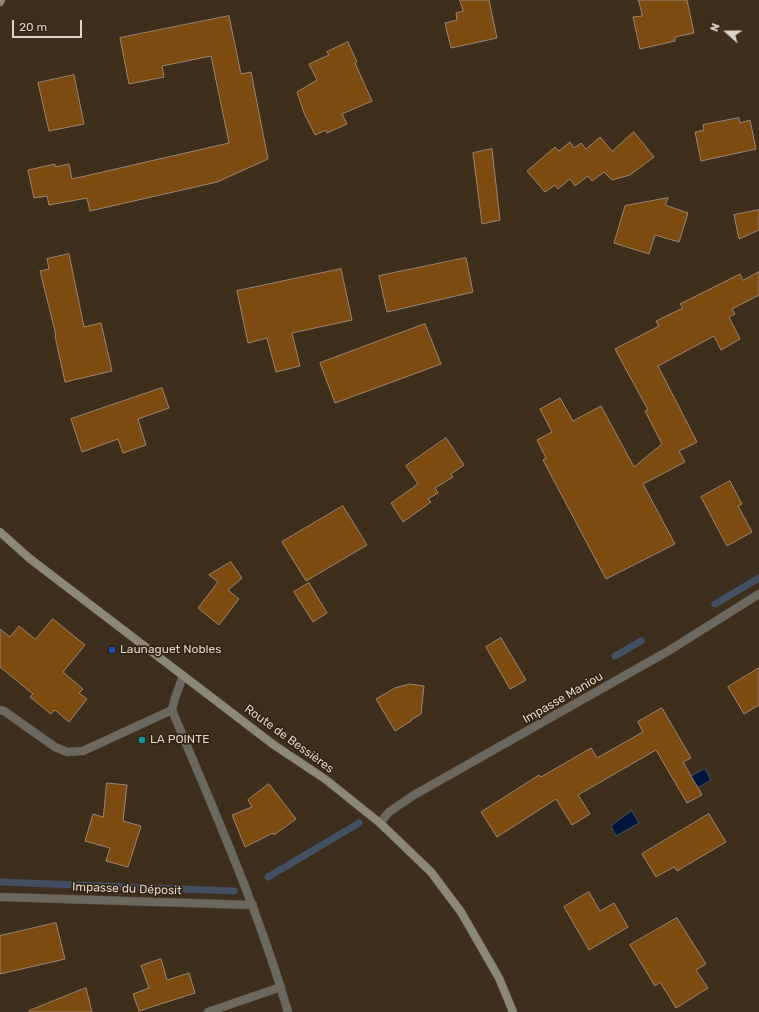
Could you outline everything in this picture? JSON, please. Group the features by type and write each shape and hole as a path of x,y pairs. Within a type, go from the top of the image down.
{"main road":[{"name":"Route de Bessières","path":"0,532 29,558 183,676 274,745 325,779 380,823 431,872 461,912 499,978 513,1012"}],"street":[{"name":"Impasse Maniou","path":"380,823 389,812 414,795 670,650 759,594"},
{"path":"183,676 172,710 253,905 288,1012"},
{"path":"0,710 4,711 54,747 67,752 84,751 172,710"},
{"name":"Impasse du Déposit","path":"0,897 253,905"},
{"path":"208,1012 281,987"}],"water":[{"path":"705,769 711,780 685,795 684,780"},
{"path":"632,811 639,823 616,836 611,826"}],"building":[{"path":"460,0 489,0 497,38 451,48 445,23 457,20 456,13 463,11"},
{"path":"639,0 687,0 694,33 675,37 675,41 640,49 633,17 642,16"},
{"path":"229,16 241,74 251,72 268,159 217,182 90,211 87,198 49,205 47,196 34,198 28,170 55,164 55,167 69,164 72,179 229,143 211,56 162,66 164,77 129,84 120,38"},
{"path":"348,42 357,62 355,63 372,101 342,114 347,124 327,133 326,130 315,135 304,113 297,92 317,80 309,64 329,55 327,52"},
{"path":"74,75 84,124 49,131 38,83"},
{"path":"739,118 740,123 750,120 756,149 701,161 695,132 704,130 703,125"},
{"path":"634,132 654,157 630,175 612,180 604,172 592,181 588,176 575,186 570,179 558,189 555,185 545,192 527,171 555,147 559,151 570,142 574,148 581,143 586,149 600,137 612,151"},
{"path":"492,149 500,220 482,224 473,153"},
{"path":"668,198 665,205 688,213 679,242 655,235 649,254 614,243 625,206"},
{"path":"759,210 759,230 739,239 734,215"},
{"path":"69,254 84,327 101,323 112,371 65,382 56,335 40,271 49,269 47,259"},
{"path":"466,258 473,292 387,312 379,276"},
{"path":"341,269 352,320 292,333 300,366 276,372 267,338 248,343 237,291"},
{"path":"759,272 759,295 732,309 735,314 729,317 740,339 721,350 714,336 658,366 697,442 679,451 685,462 643,484 675,544 606,579 543,460 546,458 537,440 552,432 540,409 560,398 573,421 601,406 634,467 662,444 645,411 648,410 615,349 659,326 656,321 683,308 680,304 740,274 743,280"},
{"path":"425,324 441,364 335,403 320,363"},
{"path":"162,388 169,408 138,419 146,445 123,453 118,439 82,452 71,419"},
{"path":"446,438 464,465 451,474 453,477 435,488 438,493 428,499 431,502 403,522 391,503 418,484 406,466"},
{"path":"730,481 742,504 738,506 752,532 727,546 701,497"},
{"path":"343,506 367,545 306,581 282,542"},
{"path":"231,562 242,578 228,590 239,599 219,625 198,608 218,582 209,575"},
{"path":"309,583 327,613 313,622 294,592"},
{"path":"53,619 85,645 63,672 83,689 79,693 87,699 69,722 55,710 51,714 30,697 33,694 0,667 0,629 10,637 19,626 35,639"},
{"path":"501,638 526,680 510,689 486,647"},
{"path":"759,668 759,705 744,714 728,687"},
{"path":"410,684 424,686 421,714 395,731 376,699 395,688"},
{"path":"662,708 691,758 683,762 702,795 687,803 656,750 578,795 590,814 572,825 556,799 497,837 481,812 539,775 541,777 591,748 597,758 643,732 638,722"},
{"path":"107,783 127,785 123,821 141,826 128,867 106,861 110,848 85,841 93,814 103,817"},
{"path":"269,784 296,819 274,835 273,833 245,847 232,815 252,807 248,800"},
{"path":"709,814 726,842 677,871 674,867 656,877 642,854"},
{"path":"589,892 600,911 614,903 628,927 589,950 564,907"},
{"path":"677,918 706,964 696,970 708,988 676,1008 660,982 655,986 630,945"},
{"path":"56,923 65,959 0,974 0,936"},
{"path":"161,959 167,980 189,973 195,993 139,1011 133,994 149,988 141,966"},
{"path":"86,988 92,1012 29,1012 29,1011"}],"waterway":[{"path":"715,604 759,578"},
{"path":"615,656 641,641"},
{"path":"268,877 359,823"},
{"path":"0,882 234,891"}],"place":[{"name":"Launaguet Nobles","path":"112,650"},
{"name":"LA POINTE","path":"142,740"}]}
